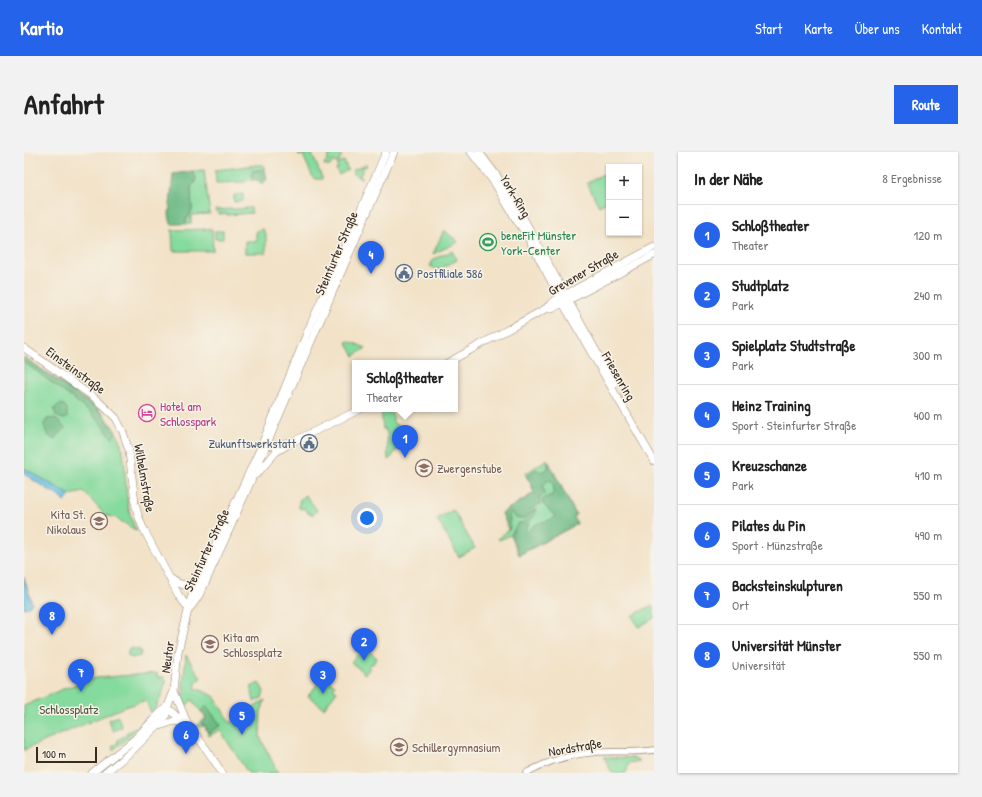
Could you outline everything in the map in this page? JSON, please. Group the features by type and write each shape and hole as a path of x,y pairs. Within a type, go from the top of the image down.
{"main road":[{"name":"Steinfurter Straße","path":"189,609 191,598 260,449 292,367 386,152"},
{"name":"Steinfurter Straße","path":"189,609 196,602 267,445 355,243 370,203 394,152"},
{"name":"York-Ring","path":"471,152 497,186 564,299"},
{"name":"York-Ring","path":"478,152 497,176 512,200 564,299"},
{"name":"Grevener Straße","path":"452,360 545,309 555,307 564,299 654,247"},
{"name":"Grevener Straße","path":"564,299 654,255"},
{"name":"Friesenring","path":"564,299 654,453"},
{"name":"Friesenring","path":"564,299 654,462"},
{"name":"Einsteinstraße","path":"24,348 96,399 112,414"},
{"path":"247,489 270,457 276,452 292,442 355,412"},
{"name":"Wilhelmstraße","path":"112,414 121,428 127,444 138,516 182,601 189,609"},
{"path":"260,449 267,445 273,446 292,442"},
{"path":"169,576 176,582 185,585 190,584 202,574"},
{"name":"Neutor","path":"167,708 174,692 178,652 189,609"},
{"path":"174,692 188,726"},
{"path":"167,708 188,726 211,755 222,773"},
{"path":"105,773 132,751 155,728 164,718 167,708"},
{"path":"92,773 129,744 161,712 167,708"},
{"path":"155,728 165,723 174,721 188,726"}],"street":[{"name":"Nordstraße","path":"526,773 549,763 583,754 654,750"}],"green space":[{"path":"297,152 305,152 306,154 311,152 322,179 313,178 303,155 299,156"},
{"path":"338,152 342,157 339,159 340,161 335,163 334,161 331,162 332,164 328,167 327,165 325,166 324,163 328,161 328,156"},
{"path":"344,161 348,170 339,175 336,169 338,168 337,164"},
{"path":"367,164 366,167 364,166 360,176 362,179 353,173 353,170"},
{"path":"263,165 265,169 252,171 253,180 246,182 216,183 215,170"},
{"path":"265,169 267,179 262,185 258,180 253,180 252,171"},
{"path":"204,170 210,214 191,215 191,224 186,224 186,220 192,211 191,187 196,178 192,171"},
{"path":"192,171 196,178 191,187 192,211 186,220 186,224 171,224 169,215 173,174"},
{"path":"606,173 606,202 599,206 587,183"},
{"path":"243,194 243,201 234,202 234,195"},
{"path":"251,208 252,213 227,215 219,214 215,210"},
{"path":"212,229 213,251 173,251 172,230"},
{"path":"263,229 266,235 266,253 245,253 245,241 256,241 256,231"},
{"path":"444,230 458,242 433,254"},
{"path":"215,231 223,231 223,239 215,239"},
{"path":"452,251 457,260 437,270 430,266 434,259"},
{"path":"349,341 366,348 354,356 346,342"},
{"path":"24,357 96,407 113,427 121,445 124,460 126,493 132,521 137,531 116,518 105,515 84,492 70,495 24,468"},
{"path":"24,357 98,410 116,432 112,438 98,420 80,404 24,362"},
{"path":"60,404 67,408 67,418 63,419 56,416 54,409"},
{"path":"381,412 390,412 394,418 392,419 395,425 397,424 412,445 399,449 388,460 387,433 385,429 383,429"},
{"path":"55,418 65,429 54,440 47,433 44,424 47,419"},
{"path":"547,459 576,515 574,517 577,524 519,555 511,535 499,540 498,538 509,530 502,513 534,493 531,483 525,474"},
{"path":"548,461 576,515 574,517 577,524 519,555 511,535 518,523 524,523 531,512 536,509 536,513 526,529 525,532 527,533 537,524 556,517 548,510 542,499 552,495 554,492 554,487 551,480 547,481 543,486 545,494 539,497 541,504 532,508 523,519 515,517 512,513 509,514 509,530 502,513 534,493 531,483 527,478 528,475 536,469 541,472 548,469"},
{"path":"305,495 317,510 313,515 311,513 309,514 304,508 302,509 298,507 300,499"},
{"path":"453,510 475,548 459,557 437,519"},
{"path":"652,605 654,609 654,618 639,627 632,616"},
{"path":"364,647 377,658 372,665 371,664 368,666 370,668 365,674 351,662"},
{"path":"131,648 140,650 140,656 132,658 128,656 128,650"},
{"path":"186,655 201,678 197,681 195,688 214,696 230,723 265,700 261,712 260,737 278,773 248,773 220,730 209,736 205,726 199,727 197,725 206,718 192,700 186,706 184,701 183,688"},
{"name":"Schlossplatz","path":"157,673 157,677 164,677 166,680 163,692 152,715 146,701 143,701 122,708 24,750 24,706 65,688 96,678"},
{"path":"323,677 335,685 333,688 337,691 324,708 308,696"},
{"path":"259,683 264,691 262,698 254,702 251,687"},
{"path":"206,706 221,725 209,733 207,732 205,726 201,724 206,719 201,711"},
{"path":"118,716 122,727 113,731 108,720"},
{"path":"147,717 148,718 130,736 113,750 112,746 118,743 117,740 127,735 126,733 136,728"},
{"path":"604,757 634,758 640,761 629,763 626,773 612,773"}],"water":[{"path":"24,468 70,495 66,501 24,474"},
{"path":"24,577 32,603 29,607 24,608"}],"place":[{"name":"beneFit Münster York-Center","path":"488,242"},
{"name":"Postfiliale 586","path":"404,273"},
{"name":"Heinz Training","path":"371,274"},
{"name":"Hotel am Schlosspark","path":"147,413"},
{"name":"Zukunftswerkstatt","path":"309,443"},
{"name":"Schloßtheater","path":"405,458"},
{"name":"Zwergenstube","path":"424,468"},
{"name":"Kita St. Nikolaus","path":"99,521"},
{"name":"Universität Münster","path":"52,635"},
{"name":"Kita am Schlossplatz","path":"210,644"},
{"name":"Studtplatz","path":"364,661"},
{"name":"Backsteinskulpturen","path":"81,692"},
{"name":"Spielplatz Studtstraße","path":"323,694"},
{"name":"Kreuzschanze","path":"242,735"},
{"name":"Schillergymnasium","path":"399,747"},
{"name":"Pilates du Pin","path":"186,754"}]}
